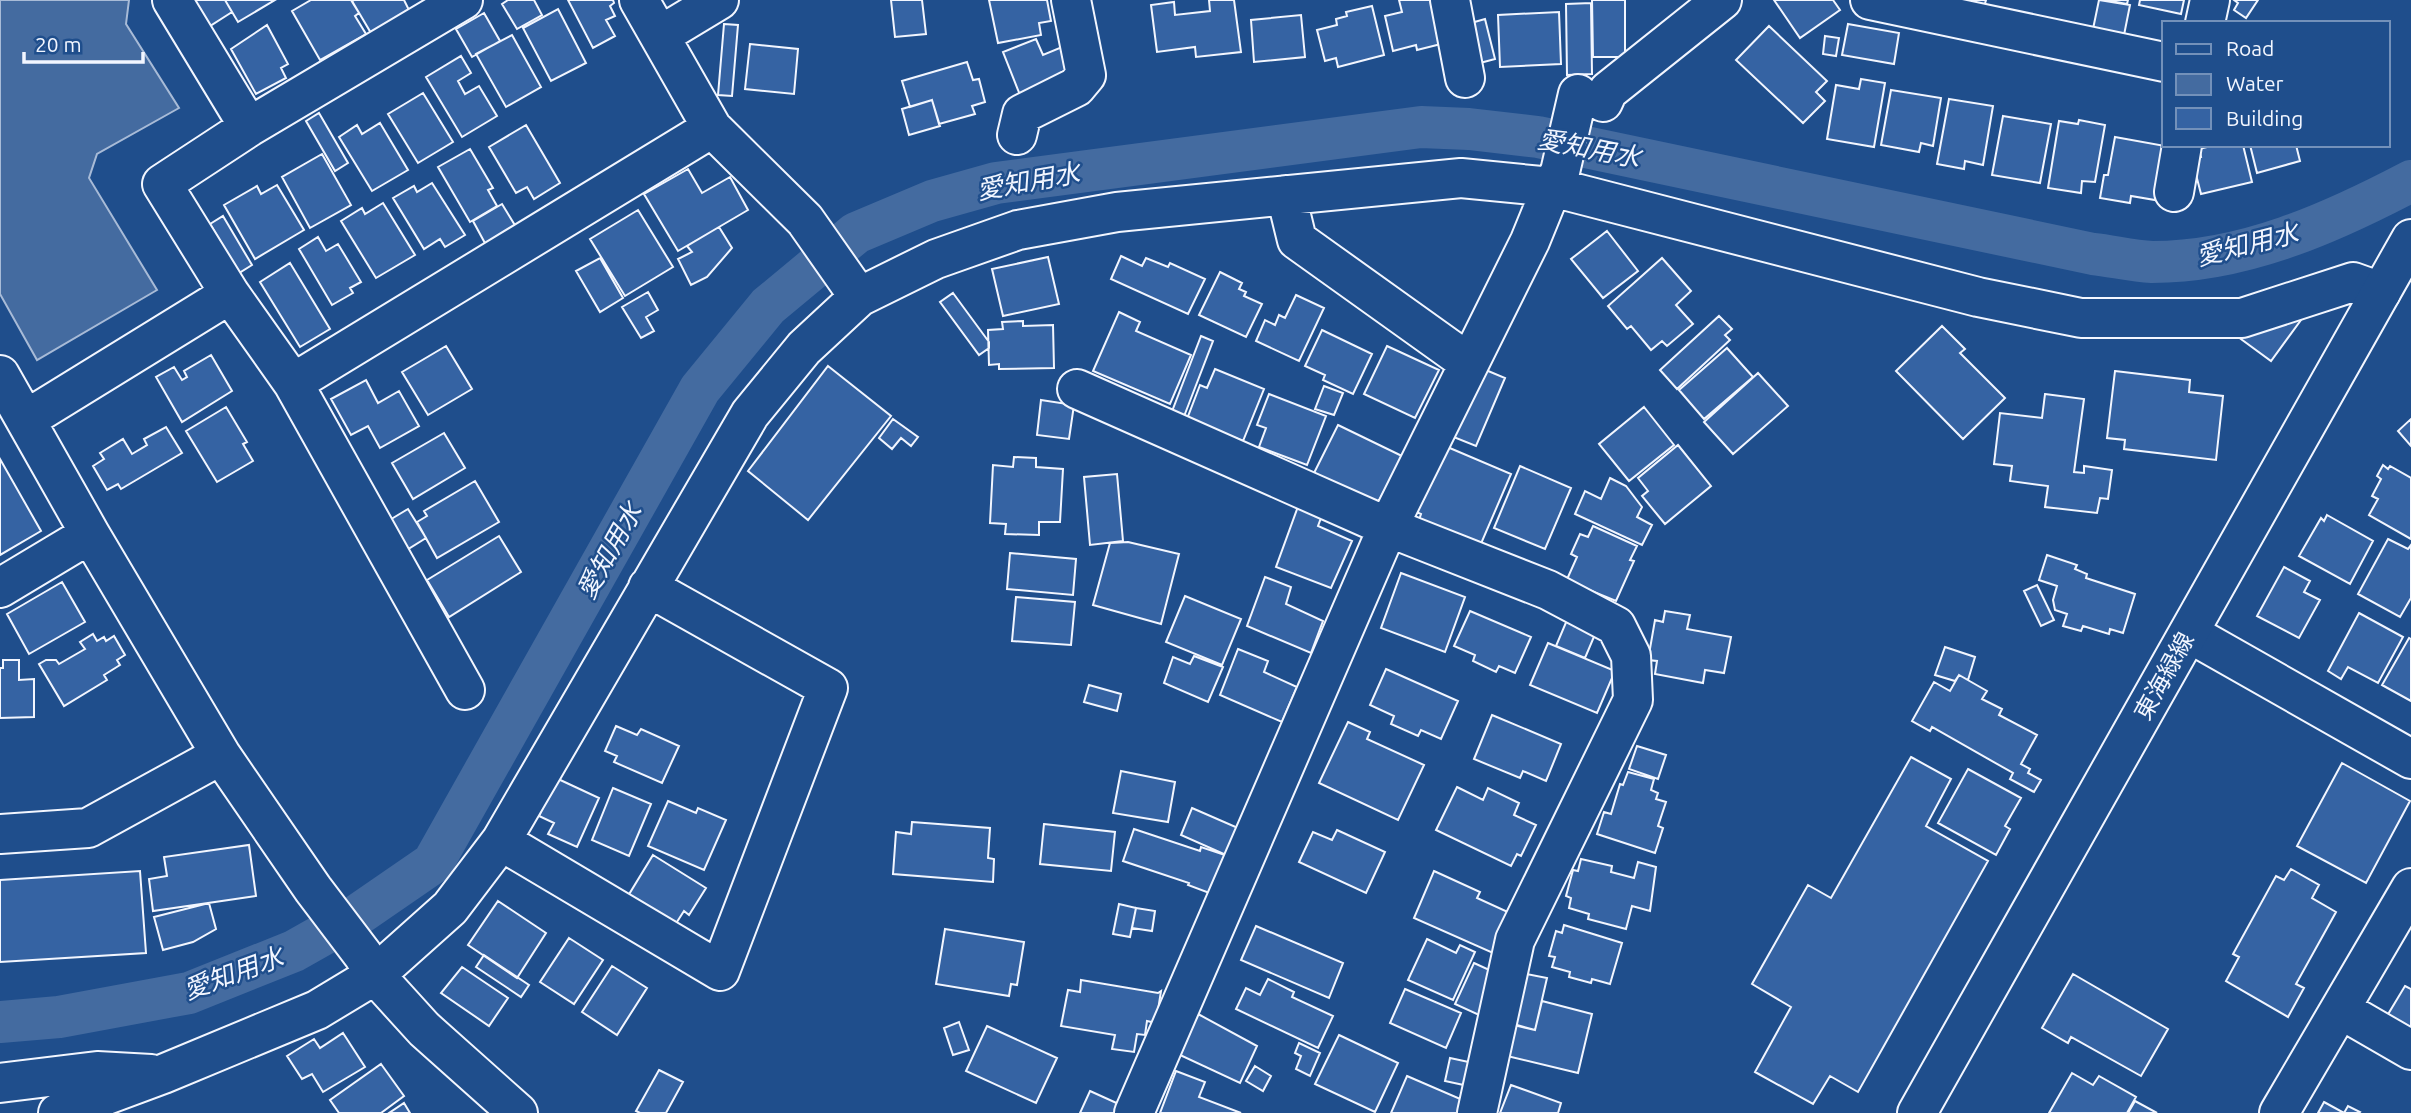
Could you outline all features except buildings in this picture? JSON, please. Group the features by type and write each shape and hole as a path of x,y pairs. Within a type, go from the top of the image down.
{"street":[{"path":"172,0 249,127"},
{"path":"463,0 249,127 162,184 230,294 293,383 465,691"},
{"path":"639,0 712,128 806,220 859,297"},
{"path":"660,34 719,0"},
{"path":"1017,135 1022,114 1076,87 1086,75 1071,0"},
{"path":"1450,0 1465,78"},
{"path":"1134,1113 1388,527 1530,241 1590,98 1608,91 1722,0"},
{"path":"1870,0 2162,62"},
{"path":"2205,21 2210,0"},
{"path":"293,383 712,128"},
{"path":"2174,192 2182,147"},
{"path":"58,1113 163,1074 317,1010 369,965 450,908 501,841 750,414 804,348 859,297 936,259 1018,230 1117,212 1461,178 1556,180 1978,297 2081,318 2242,318 2353,282 2381,292"},
{"path":"1286,195 1297,240 1469,363"},
{"name":"東海緑線","path":"1924,1111 2411,239"},
{"path":"27,419 230,294"},
{"path":"0,375 90,534 221,755 313,889 369,965 424,1029 518,1113"},
{"path":"1077,389 1388,527 1548,590 1616,626 1631,656 1633,700 1515,940 1477,1113"},
{"path":"0,588 90,534"},
{"path":"501,841 720,971 828,688 648,587"},
{"path":"2189,633 2411,759"},
{"path":"0,834 88,828 221,755"},
{"path":"2279,1113 2411,888"},
{"path":"2340,1009 2411,1050"},
{"path":"0,1083 97,1070 163,1074"}],"water":[{"path":"0,0 129,0 126,24 179,108 97,154 89,178 157,290 37,360 0,294"}],"waterway":[{"name":"愛知用水","path":"0,1022 59,1017 189,993 294,951 356,916 433,863 700,389 768,306 856,233 932,201 996,183 1421,127 1469,129 1538,137 2093,254 2152,262 2220,255 2286,237 2350,211 2411,181"}]}
